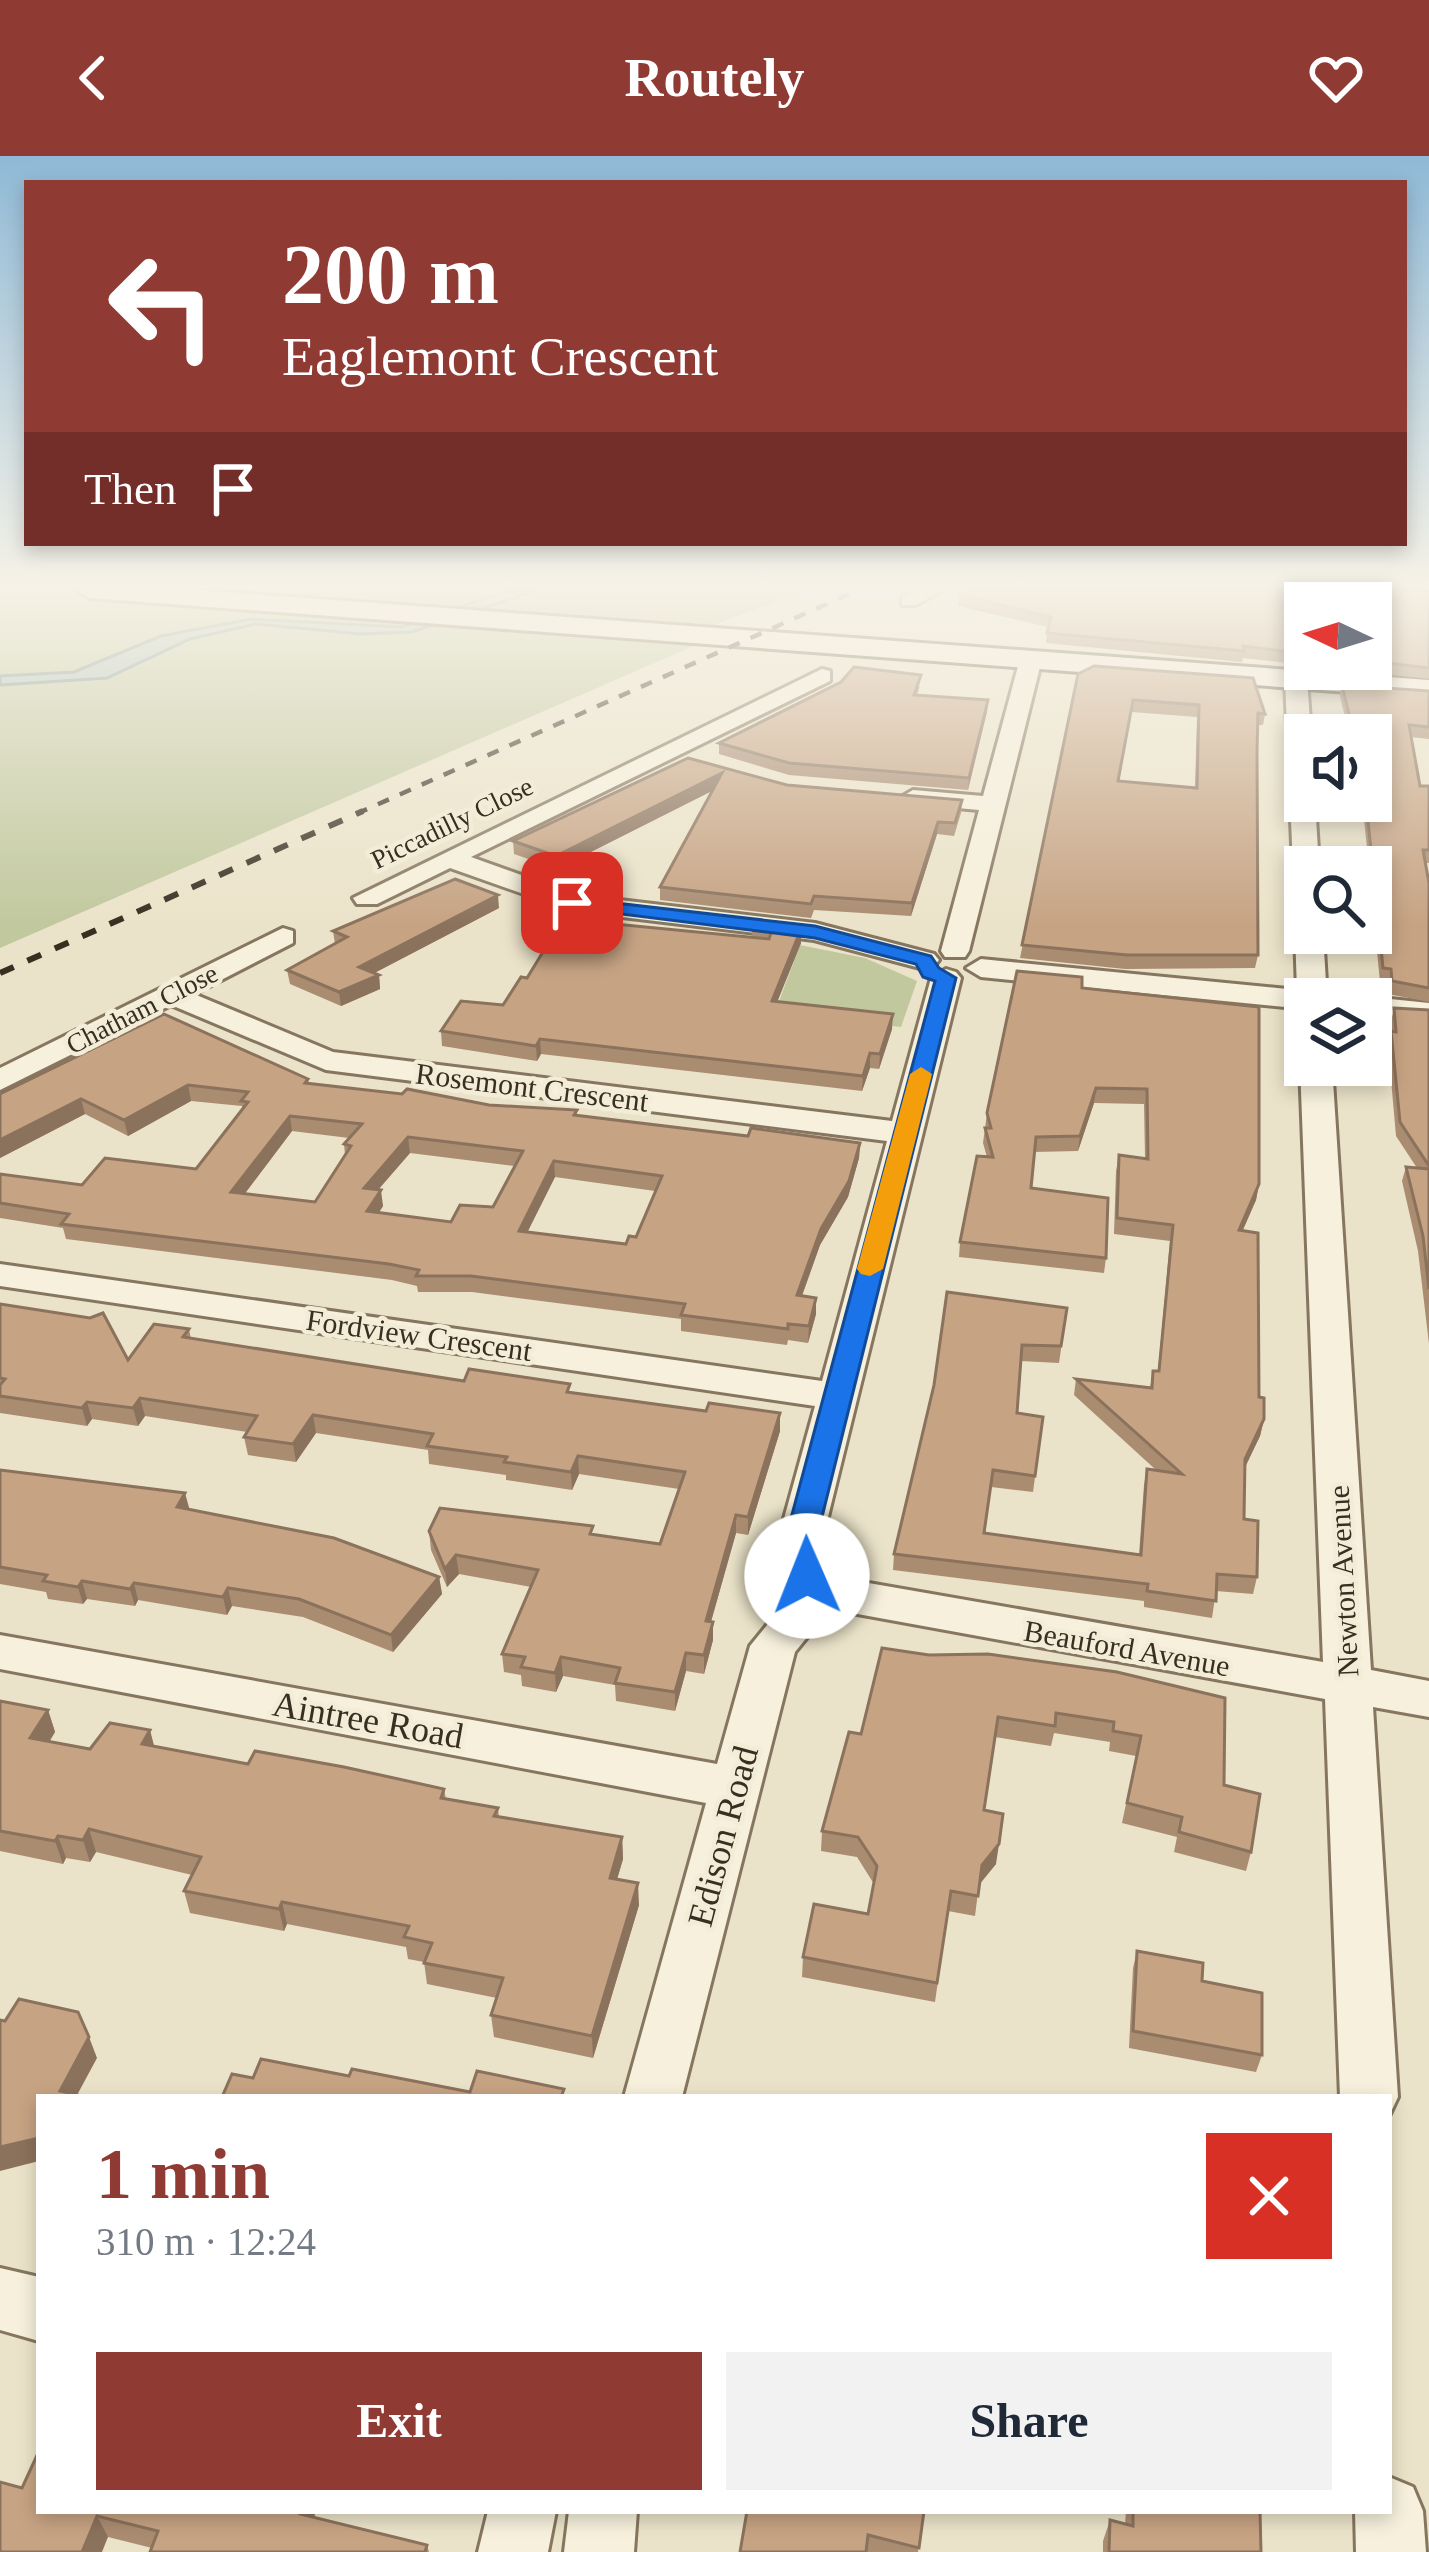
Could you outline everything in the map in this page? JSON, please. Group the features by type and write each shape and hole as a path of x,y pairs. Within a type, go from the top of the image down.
{"street":[{"name":"Piccadilly Close","path":"367,898 769,702"},
{"path":"823,1593 801,1562 801,1537 1019,702"},
{"path":"1297,702 1305,846"},
{"path":"667,752 707,763"},
{"path":"880,795 992,804"},
{"path":"449,858 588,907 815,932 951,964 1284,997"},
{"name":"Chatham Close","path":"0,1080 283,937"},
{"name":"Rosemont Crescent","path":"172,995 326,1061 905,1133"},
{"path":"1392,1008 1429,1012"},
{"name":"Newton Avenue","path":"1317,1086 1369,2094"},
{"name":"Fordview Crescent","path":"0,1275 837,1396"},
{"name":"Beauford Avenue","path":"823,1593 1429,1699"},
{"name":"Edison Road","path":"654,2094 773,1646 823,1593"},
{"name":"Aintree Road","path":"0,1652 736,1788"},
{"path":"0,2299 36,2308"},
{"path":"513,2552 521,2514"},
{"path":"599,2552 603,2514"},
{"path":"1389,2514 1391,2552"}],"green space":[{"path":"0,702 565,702 0,948"},
{"path":"800,945 865,958 917,981 901,1027 775,1012"}],"building":[{"path":"801,702 988,702 969,778 789,763 719,743"},
{"path":"1072,702 1133,702 1118,781 1197,788 1199,705 1157,702 1261,702 1265,714 1258,713 1258,955 1127,955 1022,945"},
{"path":"1346,702 1429,702 1429,727 1409,725 1420,786 1429,786 1429,850 1423,850 1429,883 1429,988 1392,981 1391,969 1383,968 1382,954 1392,954 1392,846 1371,846 1368,822 1392,822 1392,714 1349,714"},
{"path":"688,758 787,785 962,800 955,823 938,822 912,903 814,896 811,904 660,887 722,773 556,856 513,841"},
{"path":"455,879 498,895 359,967 379,975 339,992 287,970 347,937 333,931"},
{"path":"563,919 769,939 772,930 752,923 801,929 772,1001 893,1014 880,1054 870,1053 863,1076 540,1039 536,1046 441,1031 461,1001 503,1005 521,977 527,978"},
{"path":"1017,971 1082,977 1082,988 1259,1007 1259,1184 1239,1230 1258,1233 1259,1397 1264,1398 1264,1419 1245,1459 1244,1519 1258,1521 1257,1577 1217,1574 1216,1601 1147,1591 1148,1584 894,1554 934,1385 947,1292 1067,1308 1061,1346 1022,1345 1017,1413 1043,1417 1035,1476 993,1470 984,1533 1141,1555 1147,1469 1182,1474 1076,1379 1152,1388 1153,1371 1159,1371 1173,1225 1117,1218 1119,1155 1148,1159 1147,1089 1096,1088 1080,1136 1036,1137 1031,1188 1108,1198 1106,1258 960,1242 977,1156 993,1157 985,1128 991,1128 987,1113"},
{"path":"1394,1008 1429,1010 1429,1166 1400,1122 1392,1041 1392,1031 1396,1032"},
{"path":"164,1014 308,1079 305,1083 402,1094 407,1089 489,1105 577,1110 574,1115 748,1136 751,1128 860,1143 849,1181 821,1229 797,1295 816,1298 809,1326 788,1324 788,1329 681,1315 685,1304 471,1276 416,1276 419,1270 389,1264 61,1224 69,1214 0,1203 0,1174 82,1185 105,1158 196,1169 248,1102 241,1101 248,1092 188,1085 124,1120 81,1099 0,1140 0,1094","holes":["290,1116 362,1124 344,1144 351,1146 315,1202 231,1192","408,1137 523,1151 493,1207 460,1205 451,1222 367,1211 381,1190 364,1188","554,1161 662,1176 636,1237 629,1236 626,1244 519,1231"]},
{"path":"1406,1167 1429,1169 1429,1289 1423,1236"},
{"path":"0,1304 90,1318 103,1313 128,1360 154,1324 189,1329 183,1337 464,1381 469,1369 570,1384 567,1392 706,1411 709,1403 780,1413 748,1517 736,1515 706,1621 713,1622 704,1655 686,1653 675,1692 615,1683 620,1668 561,1657 555,1673 521,1667 525,1657 502,1654 538,1570 456,1555 445,1569 429,1531 440,1508 593,1526 590,1534 660,1544 685,1472 578,1456 571,1472 504,1462 507,1457 427,1446 433,1434 313,1415 293,1444 244,1437 257,1416 140,1398 133,1408 87,1402 82,1408 0,1396 5,1379 0,1378"},
{"path":"0,1470 185,1493 177,1507 334,1538 439,1577 391,1635 299,1599 228,1588 223,1597 134,1583 130,1589 43,1581 47,1575 0,1567"},
{"path":"882,1648 929,1655 988,1654 1117,1672 1225,1698 1224,1785 1260,1794 1251,1852 1179,1832 1182,1817 1127,1803 1141,1736 1113,1731 1114,1722 1056,1713 1055,1726 998,1717 984,1810 1003,1814 999,1844 982,1865 978,1896 951,1891 937,1983 803,1957 814,1904 868,1914 877,1866 858,1837 822,1831 849,1732 861,1734"},
{"path":"0,1701 48,1710 30,1738 90,1749 110,1723 150,1730 142,1744 248,1764 255,1751 344,1767 444,1789 441,1798 498,1808 494,1816 622,1837 610,1878 638,1883 592,2036 491,2015 503,1978 424,1963 432,1943 404,1937 409,1926 282,1902 279,1909 184,1891 201,1857 89,1829 83,1840 58,1836 55,1841 0,1831"},
{"path":"1137,1951 1203,1963 1202,1981 1262,1993 1262,2055 1133,2031"},
{"path":"19,1999 78,2012 89,2037 60,2091 73,2094 36,2094 36,2139 0,2147 0,2020 5,2021"},
{"path":"261,2059 349,2076 352,2069 470,2092 477,2071 564,2089 562,2094 223,2094 232,2074 253,2078"},
{"path":"36,2458 36,2514 300,2514 427,2545 425,2552 150,2552 158,2531 97,2516 82,2552 0,2552 0,2482 22,2488"},
{"path":"746,2514 924,2514 919,2548 868,2535 866,2552 740,2552"},
{"path":"1133,2514 1260,2514 1261,2552 1109,2552 1110,2520 1133,2526"}],"railway":[{"path":"356,814 607,702"},
{"path":"0,973 363,811"}],"slow traffic":[{"path":"870,1269 921,1074"}],"route":[{"path":"572,903 815,932 924,960 926,969 946,978 801,1537 801,1562 807,1576"}]}
